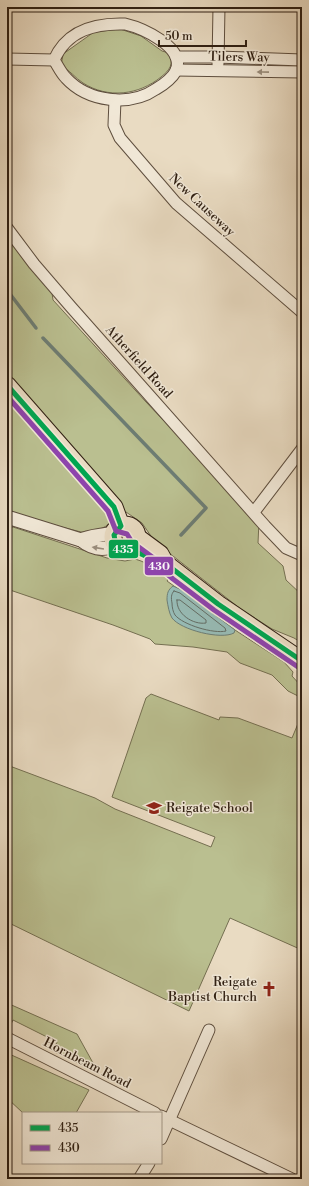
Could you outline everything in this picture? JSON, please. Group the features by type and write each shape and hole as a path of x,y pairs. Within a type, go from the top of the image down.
{"main road":[{"path":"7,385 114,507 124,538 155,562 165,563 218,604 302,661"}],"street":[{"path":"218,71 217,57 219,7"},
{"path":"100,24 112,24 139,27 153,34 172,50 176,57 176,70 165,84 152,92 130,99 115,100 101,98 77,86 67,79 54,60 62,46 74,35 100,24"},
{"name":"Tilers Way","path":"176,57 302,60"},
{"path":"7,58 54,60"},
{"name":"Tilers Way","path":"176,70 302,72"},
{"name":"New Causeway","path":"115,100 114,125 116,133 176,203 302,312"},
{"name":"Atherfield Road","path":"7,228 34,264 71,307 286,548 302,555"},
{"path":"254,512 302,449"},
{"path":"7,517 81,540 87,545 100,549 107,549 124,538"},
{"path":"162,1135 166,1118 209,1030"},
{"name":"Hornbeam Road","path":"7,1038 153,1112"},
{"path":"166,1118 292,1179"},
{"path":"139,1179 148,1164"}],"green space":[{"path":"120,29 141,36 162,51 169,53 171,64 167,72 143,88 123,93 113,93 93,88 83,83 61,66 63,54 94,32"},
{"path":"7,237 52,293 53,300 146,402 259,521 258,543 283,566 286,580 302,595 302,643 272,629 242,610 155,542 142,523 126,512 100,529 88,532 81,532 7,513"},
{"path":"13,527 107,558 125,561 135,559 152,566 169,578 167,581 235,630 284,662 293,672 292,676 302,687 302,698 288,691 272,675 240,663 227,652 193,647 155,644 150,639 113,625 7,589 7,528"},
{"name":"Reigate School","path":"151,694 219,720 220,717 238,718 292,738 302,714 302,950 230,918 189,1011 7,922 7,765 95,798 115,809 211,847 215,837 112,797 146,698"},
{"path":"7,1003 77,1034 98,1072 53,1051 57,1042 13,1020 9,1028 7,1027"},
{"path":"7,1053 89,1090 77,1112 22,1112 7,1098"}],"water":[{"path":"173,586 182,590 235,630 234,633 220,635 202,633 192,630 177,622 171,616 167,600 168,592"}],"waterway":[{"path":"7,290 36,328"},
{"path":"43,338 206,508 181,535"}],"transit line":[{"name":"435","path":"7,385 114,507 121,526 114,535 116,545 122,549 132,550 153,560 165,563 218,604 302,661"},
{"name":"430","path":"7,396 108,511 116,531 127,534 132,542 155,559 160,568 214,610 298,667"}],"place":[{"name":"Reigate School","path":"154,808"},
{"name":"Reigate Baptist Church","path":"269,989"}]}
